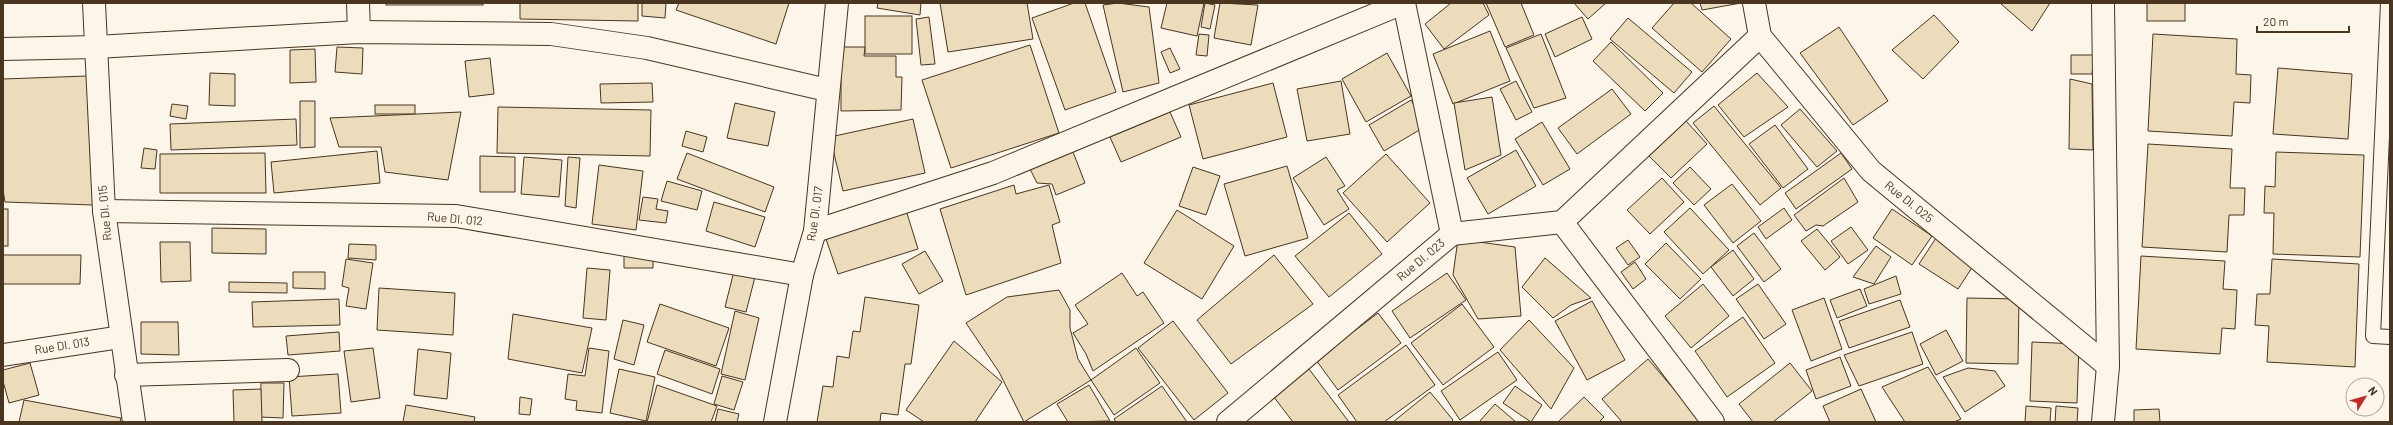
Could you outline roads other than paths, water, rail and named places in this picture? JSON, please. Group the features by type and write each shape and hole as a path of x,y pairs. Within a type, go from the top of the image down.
{"street":[{"name":"Rue DI. 015","path":"94,3 104,211 126,375 134,422"},
{"path":"358,3 359,32"},
{"name":"Rue DI. 017","path":"775,422 802,275 815,231 827,90 837,3"},
{"path":"815,231 993,173 1404,3"},
{"name":"Rue DI. 023","path":"1228,422 1452,234 1404,3"},
{"name":"Rue DI. 025","path":"1754,3 1760,36 1871,171 2108,366"},
{"path":"2103,3 2108,366 2103,422"},
{"path":"3,49 96,47 359,32 551,34 647,48 827,90"},
{"path":"1452,234 1562,222 1760,36"},
{"name":"Rue DI. 012","path":"104,211 456,216 802,275"},
{"path":"1562,222 1713,422"},
{"name":"Rue DI. 013","path":"3,355 121,337"},
{"path":"126,375 288,370"}],"lane":[{"path":"2388,3 2373,336 2390,337"}]}
